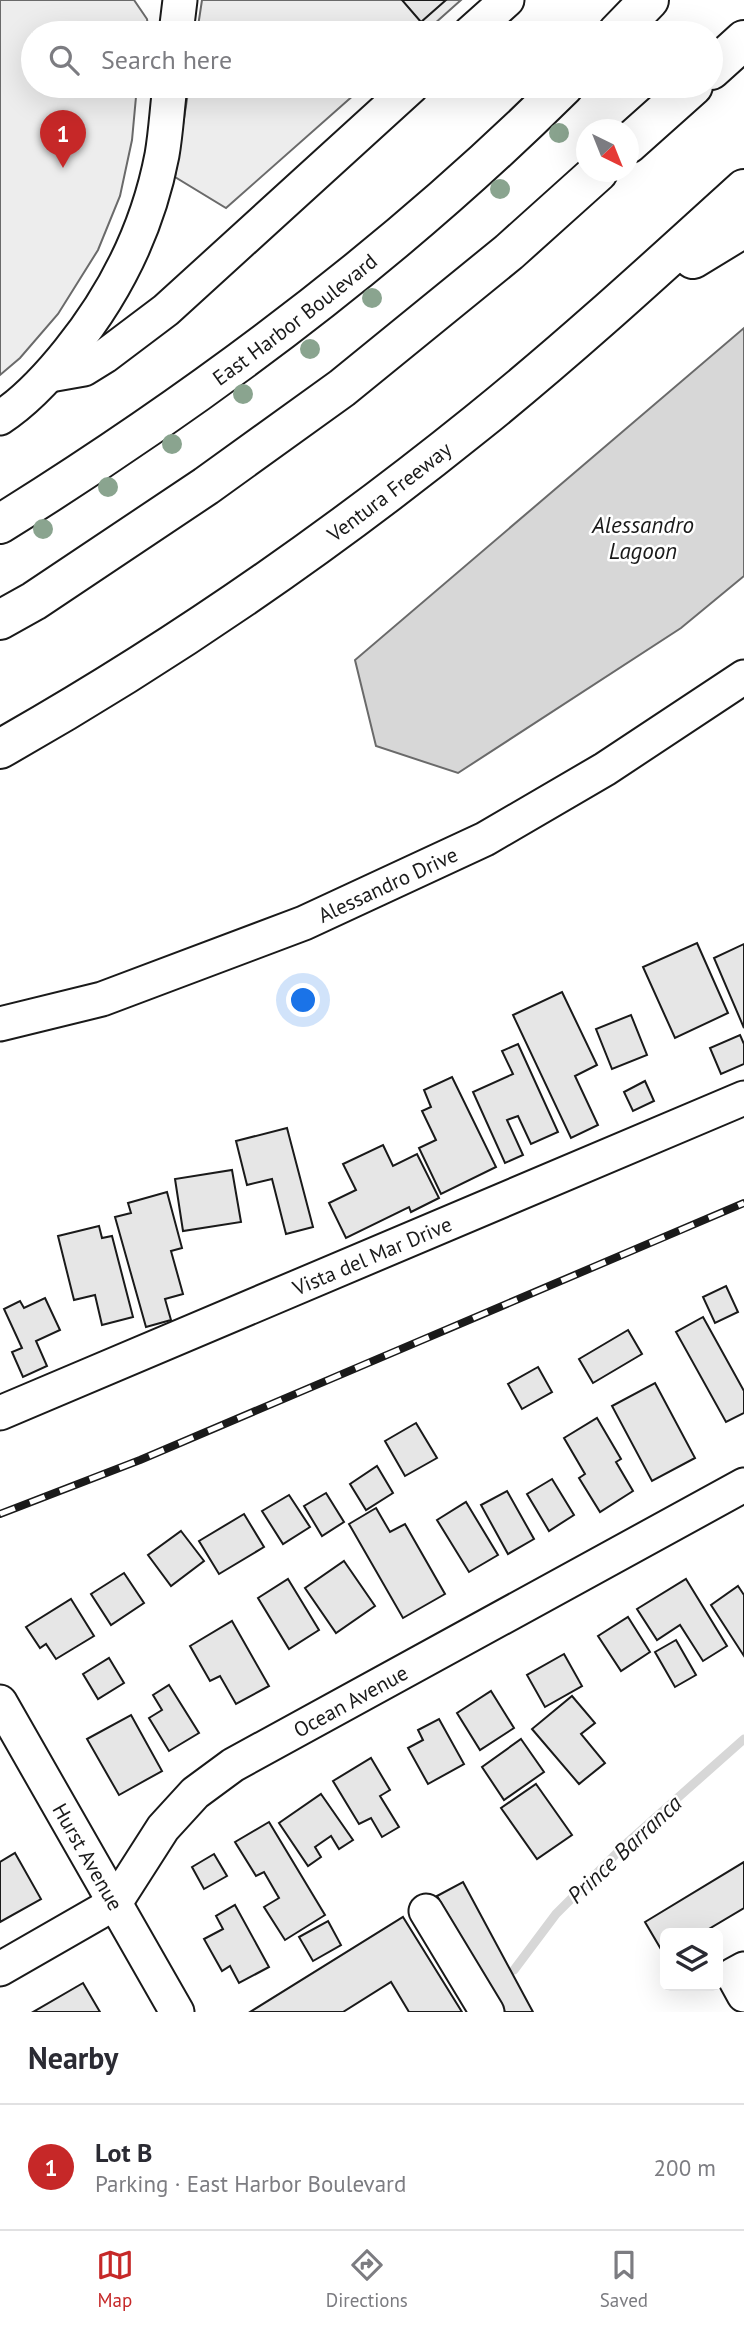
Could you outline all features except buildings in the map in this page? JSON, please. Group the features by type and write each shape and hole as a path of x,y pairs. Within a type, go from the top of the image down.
{"main road":[{"path":"629,21 649,0"},
{"path":"723,59 744,40"},
{"name":"East Harbor Boulevard","path":"0,524 163,418 283,329 457,186 551,98"},
{"path":"639,134 680,98"},
{"path":"0,620 206,486 342,388 509,252 587,182"},
{"name":"Ventura Freeway","path":"0,749 188,635 330,536 477,423 613,307 744,189"},
{"path":"613,307 744,228"}],"street":[{"path":"177,21 180,0"},
{"path":"483,21 507,0"},
{"path":"0,418 50,374 94,319 131,253 146,215 162,155 169,98"},
{"path":"50,374 84,369 166,310 399,98"},
{"name":"Alessandro Drive","path":"0,1024 102,999 304,923 473,845 605,769 744,677"},
{"name":"Vista del Mar Drive","path":"0,1413 744,1098"},
{"name":"Ocean Avenue","path":"0,1969 115,1903 163,1828 195,1793 233,1765 744,1485"},
{"name":"Hurst Avenue","path":"0,1702 177,2012"},
{"path":"426,1911 487,2012"},
{"path":"744,1969 733,1975 744,1994"}],"shaded area":[{"path":"0,0 134,0 147,21 21,21 21,98 136,98 132,140 120,196 98,250 58,314 20,358 0,375"},
{"path":"202,0 461,0 437,21 199,21"},
{"path":"187,98 350,98 226,208 175,177"}],"water":[{"name":"Alessandro Lagoon","path":"744,328 744,576 681,628 458,773 376,746 355,660"}],"waterway":[{"name":"Prince Barranca","path":"514,1970 556,1914 629,1841 744,1739"}],"railway":[{"path":"0,1514 140,1460 744,1203"}],"place":[{"name":"Lot B","path":"63,168"}]}
